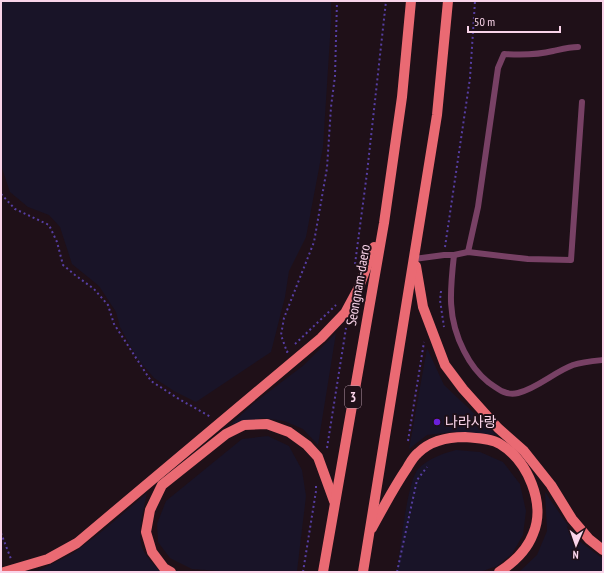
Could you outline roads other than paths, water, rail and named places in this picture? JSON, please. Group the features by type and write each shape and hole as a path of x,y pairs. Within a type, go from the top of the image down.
{"main road":[{"name":"Seongnam-daero","path":"323,572 334,502 384,223 402,97 411,1"},
{"path":"363,572 437,115 448,1"},
{"path":"4,572 48,559 77,543 321,338 345,313 360,287 384,223"},
{"path":"414,259 423,307 445,365 463,389 498,428 524,451 551,485 572,519 589,539 603,550"},
{"path":"171,572 164,568 152,552 146,532 150,510 162,485 226,434 244,425 267,424 290,432 306,445 318,458 334,502"},
{"path":"369,534 402,475 417,454 433,441 456,437 472,437 500,444 522,464 534,487 538,511 534,534 522,553 506,568 499,572"}],"lane":[{"path":"468,252 478,207 498,68 504,54 526,55 578,47"},
{"path":"414,259 468,252 528,259 571,260 582,102"},
{"path":"454,255 451,300 452,316 456,334 472,366 499,390 507,394 523,392 572,365 603,360"}],"place":[{"name":"나라사랑","path":"437,422"}]}
